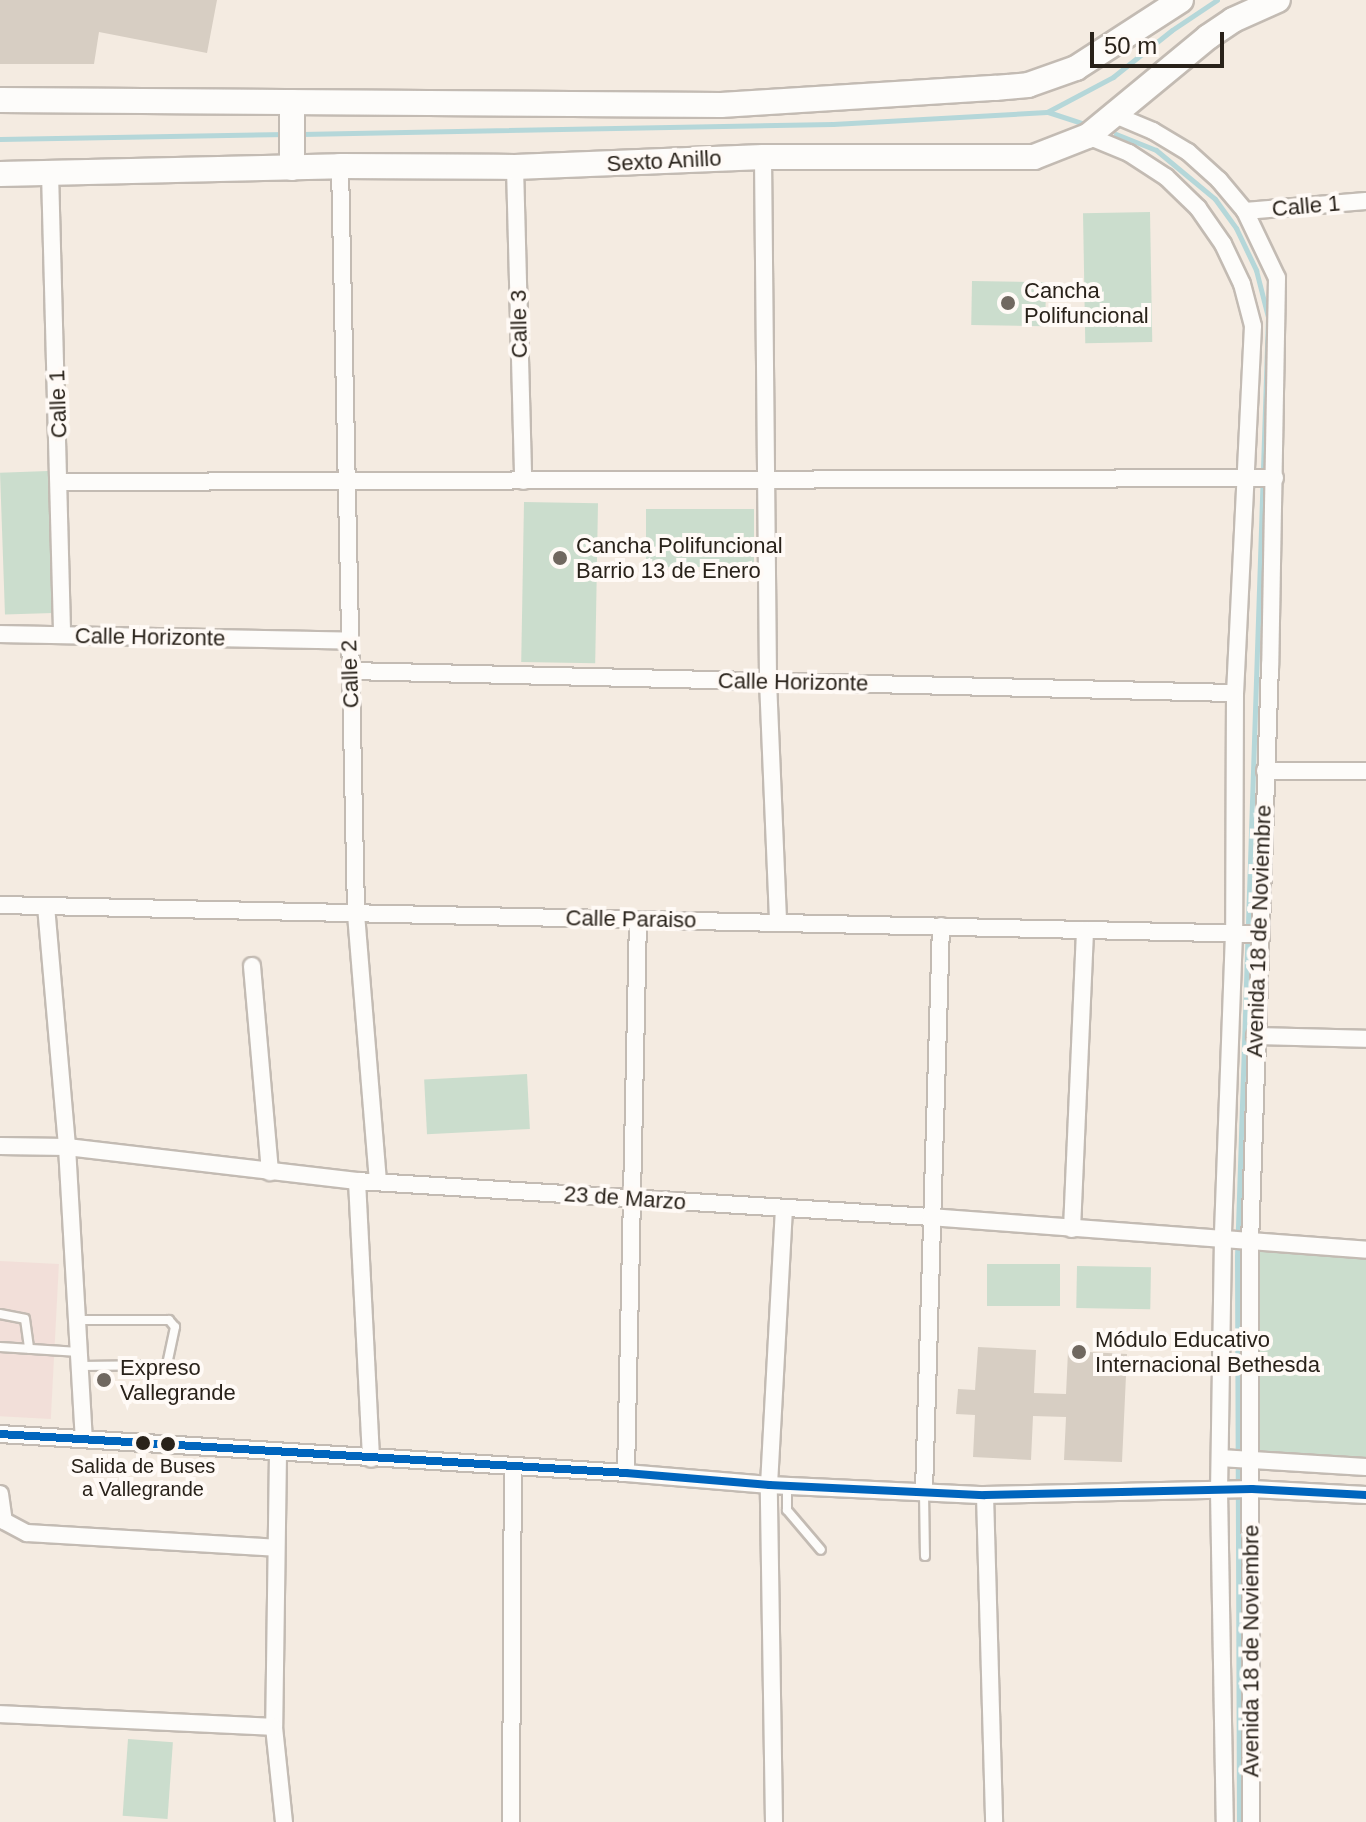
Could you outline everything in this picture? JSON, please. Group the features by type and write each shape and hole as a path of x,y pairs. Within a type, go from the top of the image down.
{"main road":[{"path":"0,100 292,110 721,105 1028,85 1076,68 1181,0"},
{"name":"Sexto Anillo","path":"0,174 292,157 340,166 515,167 763,157 1034,157 1088,136 1208,37 1233,20 1278,0"},
{"path":"292,110 292,157"}],"street":[{"name":"Avenida 18 de Noviembre","path":"1115,115 1153,131 1188,152 1219,180 1245,211 1277,278 1235,693 1255,1036 1223,1458 1225,1822"},
{"name":"Avenida 18 de Noviembre","path":"1088,136 1129,153 1166,177 1206,220 1223,244 1242,284 1253,326 1265,771 1248,933 1237,1242 1250,1488 1251,1822"},
{"path":"763,157 764,479 778,922"},
{"name":"Calle 2","path":"340,166 356,914 378,1181"},
{"name":"Calle 3","path":"515,167 523,481"},
{"name":"Calle 1","path":"50,172 61,482 62,635"},
{"name":"Calle 1","path":"1245,211 1366,201"},
{"path":"61,482 1259,479"},
{"name":"Calle Horizonte","path":"0,634 349,641"},
{"name":"Calle Horizonte","path":"351,671 1235,693"},
{"path":"1265,771 1366,771"},
{"name":"Calle Paraiso","path":"0,905 1248,933"},
{"path":"46,906 67,1147 84,1439"},
{"path":"626,1473 638,920"},
{"path":"924,1491 941,926"},
{"path":"1072,1229 1085,930"},
{"path":"252,966 270,1172"},
{"path":"1255,1036 1366,1039"},
{"name":"23 de Marzo","path":"0,1146 67,1147 357,1181 931,1217 1366,1250"},
{"path":"357,1181 371,1459"},
{"path":"774,1822 769,1485 784,1209"},
{"path":"0,1434 626,1473 769,1485 985,1495 1250,1488 1366,1495"},
{"path":"278,1453 274,1727 284,1822"},
{"path":"1223,1458 1366,1467"},
{"path":"511,1822 513,1467"},
{"path":"0,1494 4,1521 27,1533 276,1548"},
{"path":"985,1495 994,1822"},
{"path":"0,1714 274,1727"}],"lane":[{"path":"0,1314 25,1319 29,1349"},
{"path":"0,1347 79,1359 167,1365 175,1327 169,1320 77,1320"},
{"path":"787,1486 790,1516 821,1550"},
{"path":"924,1491 925,1556"}],"shaded area":[{"path":"0,1261 59,1264 51,1419 0,1416"}],"green space":[{"path":"1150,212 1152,342 1085,343 1083,213"},
{"name":"Cancha Polifuncional","path":"972,281 1046,282 1045,326 971,325"},
{"path":"48,471 53,613 5,615 0,473"},
{"path":"524,502 598,503 595,663 521,662"},
{"path":"646,509 754,509 754,567 646,567"},
{"path":"527,1074 530,1129 427,1134 424,1079"},
{"path":"1245,1251 1366,1255 1366,1466 1259,1461 1244,1445"},
{"path":"987,1264 1060,1264 1060,1306 987,1306"},
{"path":"1077,1266 1151,1267 1150,1309 1076,1308"},
{"path":"128,1739 173,1742 168,1819 123,1816"}],"building":[{"path":"0,0 217,0 207,53 99,32 94,64 0,64"},
{"name":"Módulo Educativo Internacional Bethesda","path":"978,1347 1036,1350 1034,1393 1066,1394 1068,1351 1127,1354 1122,1462 1064,1460 1066,1417 1033,1416 1031,1460 973,1457 975,1415 956,1414 958,1389 975,1390"}],"waterway":[{"path":"301,134 833,124 1047,112 1113,77 1172,30 1217,0"},
{"path":"1048,112 1081,123"},
{"path":"0,139 287,134"},
{"path":"1116,134 1156,150 1215,199 1236,228 1256,270 1268,317 1237,1256 1239,1822"}],"transit line":[{"path":"0,1434 626,1473 769,1485 985,1495 1252,1489 1366,1495"}],"place":[{"name":"Cancha Polifuncional","path":"1008,303"},
{"name":"Cancha Polifuncional Barrio 13 de Enero","path":"560,558"},
{"name":"Módulo Educativo Internacional Bethesda","path":"1079,1352"},
{"name":"Expreso Vallegrande","path":"104,1380"},
{"name":"Salida de Buses a Vallegrande","path":"143,1443"}]}
